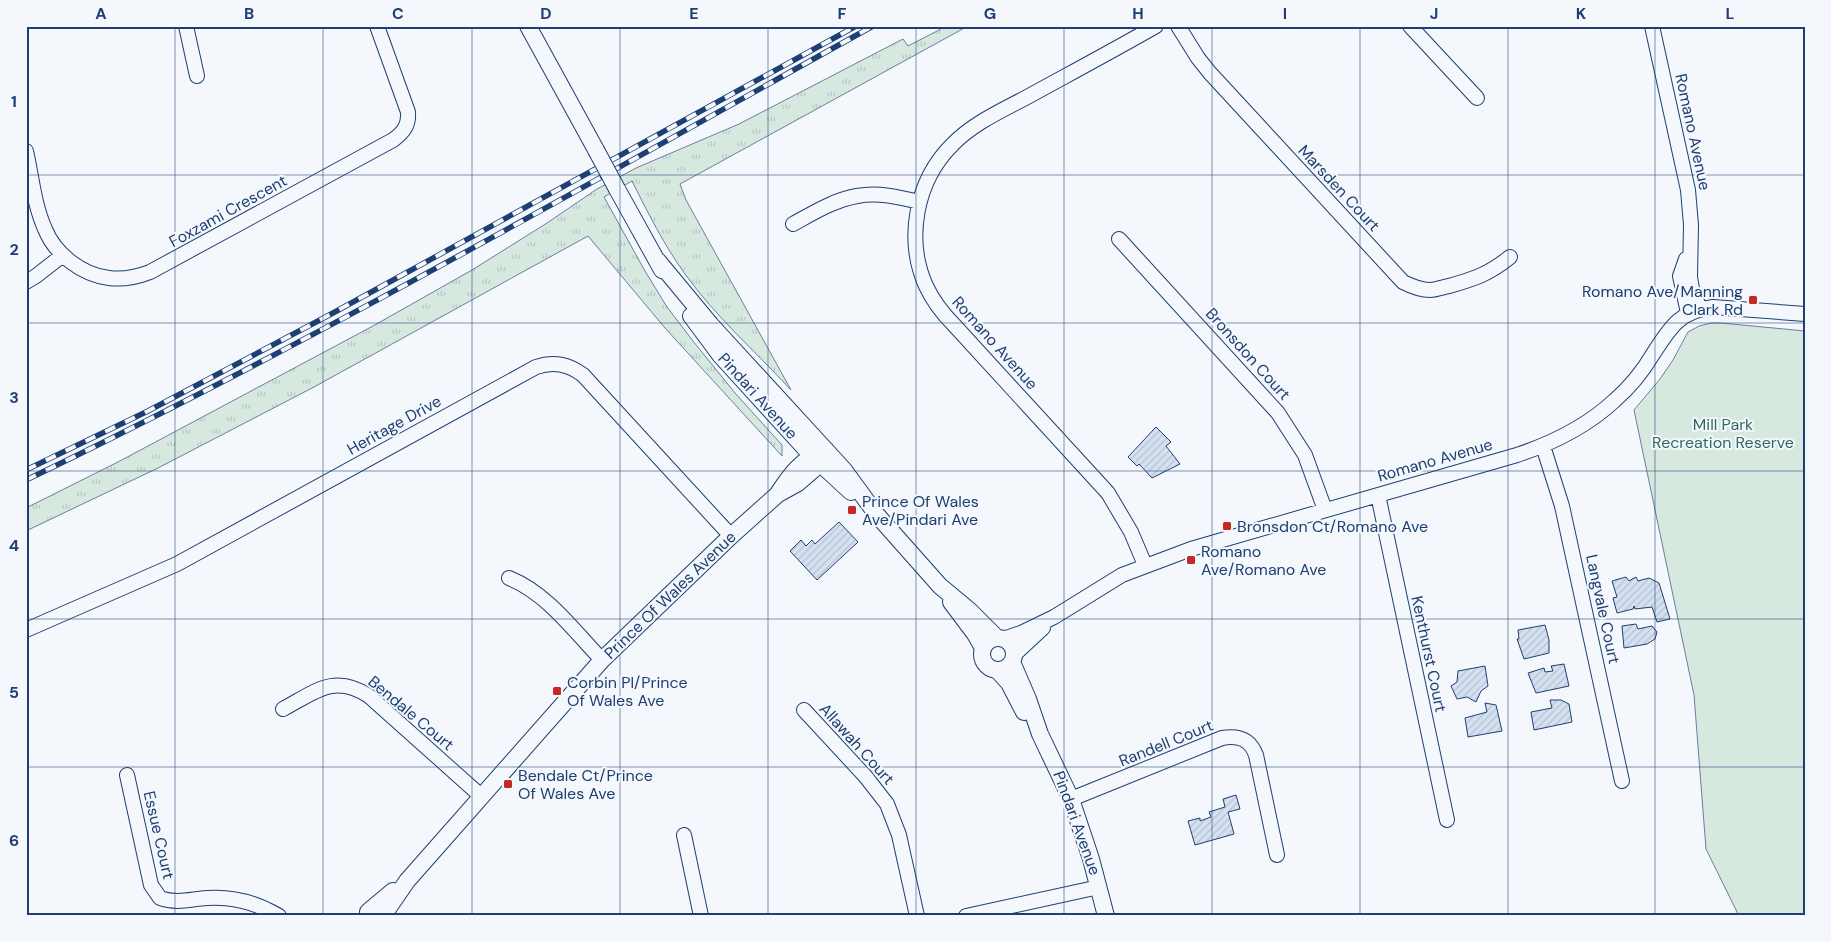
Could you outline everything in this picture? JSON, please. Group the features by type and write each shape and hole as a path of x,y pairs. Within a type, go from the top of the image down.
{"street":[{"path":"186,26 197,76"},
{"name":"Foxzami Crescent","path":"26,151 44,229 62,256 92,274 109,278 124,278 150,272 400,135 408,124 408,112 377,26"},
{"name":"Pindari Avenue","path":"528,26 658,262 712,325 819,457 844,470 877,515 940,586 1000,639"},
{"name":"Romano Avenue","path":"1145,565 1127,525 1108,493 954,326 934,301 923,278 917,258 916,223 919,202 941,156 966,132 1156,26"},
{"name":"Marsden Court","path":"1178,26 1210,73 1403,282 1420,289 1439,289 1490,273 1510,257"},
{"path":"1410,26 1477,98"},
{"name":"Romano Avenue","path":"1000,639 1021,633 1054,617 1103,586 1145,565 1191,549 1518,455 1543,446 1582,426 1615,401 1636,379 1674,323 1694,311 1680,276 1690,246 1688,190 1652,26"},
{"path":"793,224 834,203 858,196 887,195 919,202"},
{"name":"Bronsdon Court","path":"1119,239 1278,413 1305,455 1325,510"},
{"path":"26,282 62,256"},
{"path":"1694,311 1713,306 1805,314"},
{"name":"Heritage Drive","path":"26,630 177,564 527,372 545,364 562,364 577,370 731,536"},
{"name":"Langvale Court","path":"1543,446 1562,506 1622,781"},
{"name":"Prince Of Wales Avenue","path":"372,915 407,880 602,660 731,536 778,494 798,483 819,457"},
{"name":"Kenthurst Court","path":"1378,495 1447,820"},
{"path":"510,578 523,583 541,596 602,660"},
{"name":"Pindari Avenue","path":"940,586 983,648"},
{"name":"Romano Avenue","path":"1012,658 1054,617"},
{"path":"1000,639 1011,646 1012,658 1005,668 997,670 984,663 982,658 983,648 989,641 1000,639"},
{"name":"Pindari Avenue","path":"1012,658 1040,734 1071,799 1099,887 1106,916"},
{"name":"Pindari Avenue","path":"997,670 1009,683 1021,708 1040,734"},
{"name":"Bendale Court","path":"283,709 323,688 339,685 353,688 369,696 481,796"},
{"name":"Allawah Court","path":"804,710 866,777 887,804 899,835 917,916"},
{"name":"Randell Court","path":"1071,799 1222,738 1238,737 1249,743 1256,755 1277,855"},
{"name":"Essue Court","path":"127,775 151,886 160,898 177,902 207,898 236,899 254,904 279,916"},
{"path":"684,835 701,916"},
{"path":"966,916 1099,887"}],"green space":[{"path":"941,26 968,26 680,184 686,200 791,390 697,290 663,240 632,181 604,197 667,307 735,393 782,445 782,456 665,328 588,236 314,387 158,468 26,531 26,508 118,462 373,326 472,270 597,189 636,168 739,124 903,39 908,46 941,29"},
{"name":"Mill Park Recreation Reserve","path":"1711,323 1805,331 1805,916 1739,916 1706,849 1694,695 1634,410 1660,379 1688,332 1699,326"}],"building":[{"path":"1156,427 1171,442 1166,446 1180,464 1152,478 1139,464 1137,466 1128,457"},
{"path":"839,522 858,542 817,580 790,551 801,540 806,546 812,540 815,544"},
{"path":"1626,577 1629,581 1636,577 1638,581 1649,578 1659,583 1670,619 1657,622 1652,607 1635,609 1634,606 1633,609 1617,613 1613,598 1617,597 1612,581"},
{"path":"1636,624 1638,629 1652,626 1657,632 1655,639 1647,644 1624,648 1622,626"},
{"path":"1545,625 1549,640 1549,653 1524,659 1517,639 1519,639 1518,630"},
{"path":"1564,664 1569,686 1536,693 1528,673 1544,668 1545,672 1553,671 1551,666"},
{"path":"1485,666 1488,686 1481,691 1476,702 1467,697 1457,699 1451,686 1457,682 1458,671"},
{"path":"1550,700 1561,700 1569,704 1572,722 1534,730 1531,712 1552,708"},
{"path":"1485,703 1496,705 1502,731 1468,737 1465,718 1487,712"},
{"path":"1236,795 1240,809 1228,812 1234,834 1195,845 1188,821 1200,818 1200,821 1211,817 1209,812 1225,807 1223,799"}],"railway":[{"path":"26,470 148,411 333,313 856,26"},
{"path":"26,480 134,427 347,316 873,26"}],"place":[{"name":"Romano Ave/Manning Clark Rd","path":"1753,300"},
{"name":"Prince Of Wales Ave/Pindari Ave","path":"852,510"},
{"name":"Bronsdon Ct/Romano Ave","path":"1227,526"},
{"name":"Romano Ave/Romano Ave","path":"1191,560"},
{"name":"Corbin Pl/Prince Of Wales Ave","path":"557,691"},
{"name":"Bendale Ct/Prince Of Wales Ave","path":"508,784"}]}
